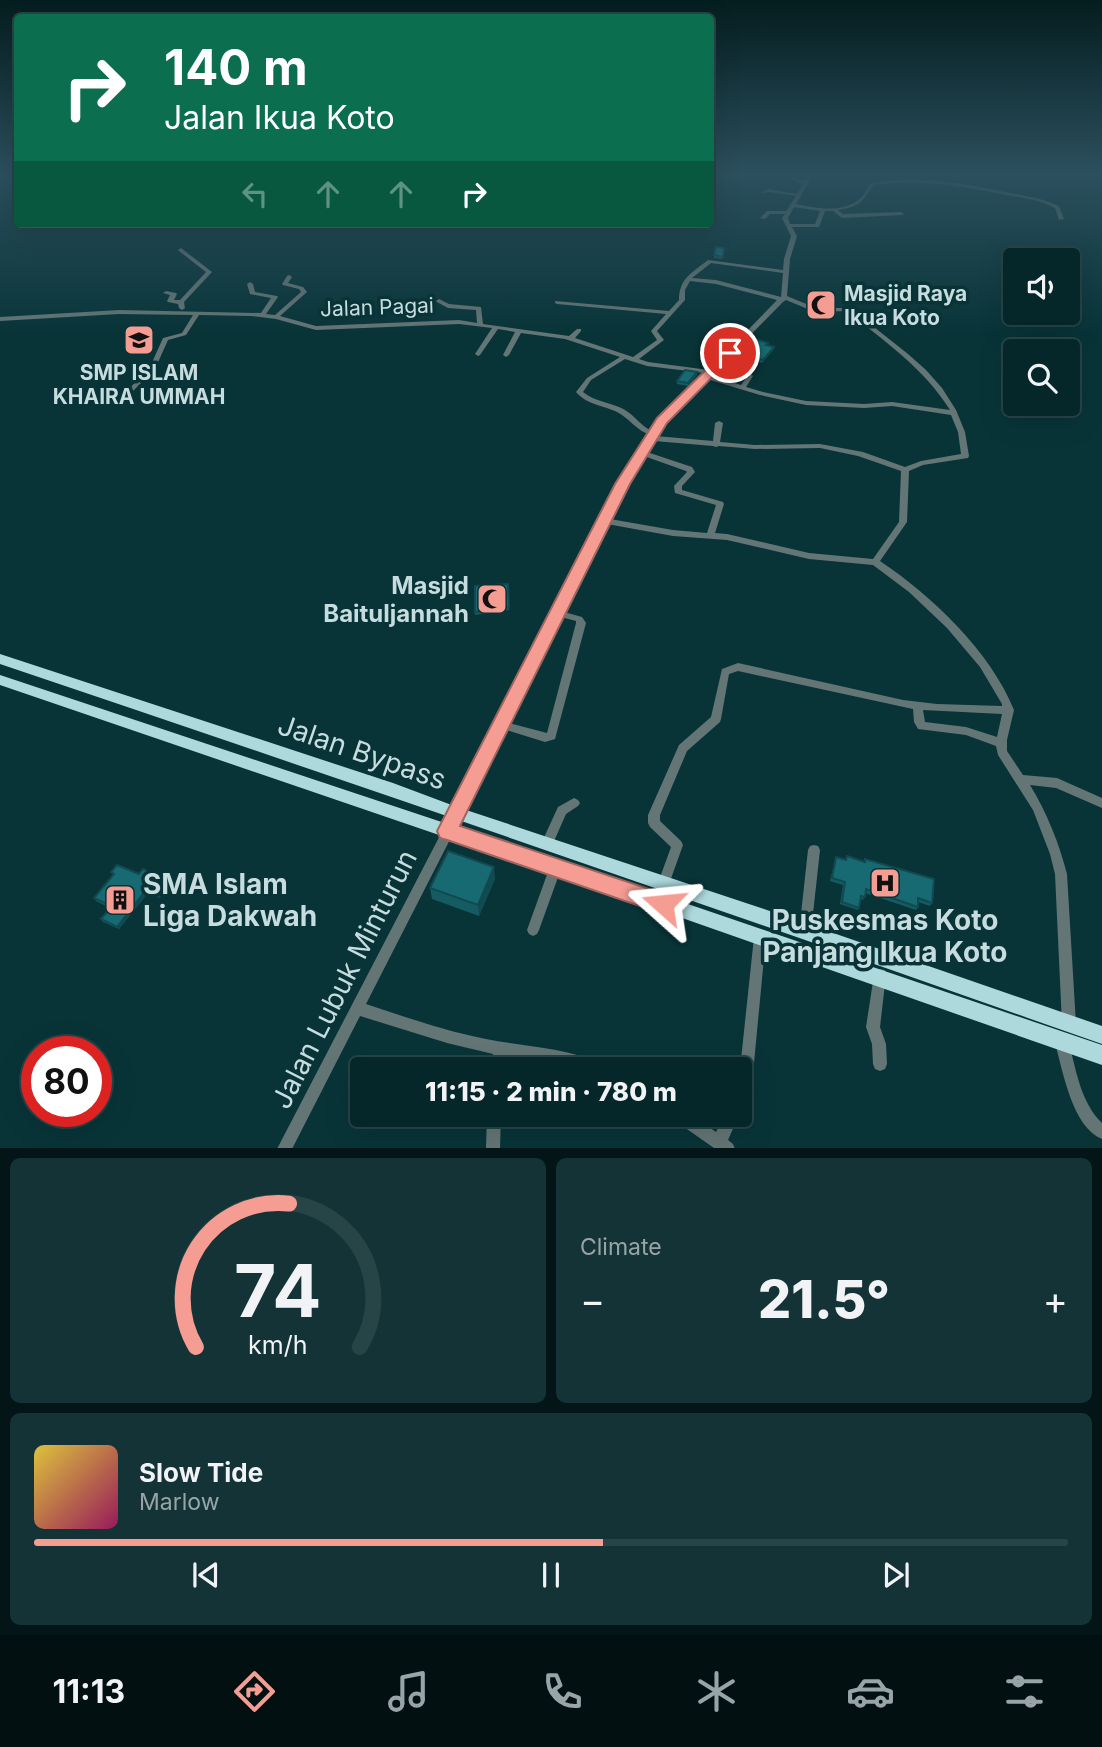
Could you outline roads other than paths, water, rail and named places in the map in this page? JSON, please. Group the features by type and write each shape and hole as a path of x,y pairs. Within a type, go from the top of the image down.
{"highway":[{"name":"Jalan Bypass","path":"0,659 393,789 456,814 806,932 1065,1032 1102,1055"},
{"name":"Jalan Bypass","path":"0,680 879,979 1065,1032 1102,1035"},
{"path":"174,737 188,722"}],"street":[{"path":"784,298 785,272 793,236 789,227"},
{"path":"181,250 209,272 181,303"},
{"path":"634,360 661,340 653,333 682,300 682,290 688,279 711,261 785,272"},
{"path":"276,317 304,292 301,288 285,284 289,277"},
{"path":"624,357 589,379 579,392 585,398 621,411 643,432 652,436 716,445 820,446 873,458 905,470 921,463 965,456 948,399 925,373 848,309 815,310 784,298 688,279"},
{"path":"250,284 252,293 275,297 262,316"},
{"path":"166,293 175,295 170,301 181,303"},
{"name":"Jalan Lubuk Minturun","path":"285,1148 503,725 604,521 642,453 673,408 784,298"},
{"path":"439,301 448,306 479,308 480,325"},
{"path":"556,302 670,313"},
{"path":"181,303 183,313"},
{"name":"Jalan Pagai","path":"0,319 103,312 276,317 316,328 375,323 450,322 570,338 634,360 708,374 762,394 812,404 892,404 954,413"},
{"path":"126,395 153,368 165,339 184,334 197,313"},
{"path":"478,354 495,327"},
{"path":"506,355 519,330"},
{"path":"570,338 579,330"},
{"path":"743,387 750,376"},
{"path":"716,445 719,423"},
{"path":"642,453 689,469 691,472 678,486 678,491 720,504 710,535"},
{"path":"876,562 903,522 905,470"},
{"path":"604,521 673,533 710,535 809,556 876,562 901,578 943,619 996,684 1009,710 1000,743 1006,759 1038,808 1060,874 1065,1032 1084,1111 1090,1123 1102,1132"},
{"path":"503,725 545,738 551,736 581,623 579,619 557,613"},
{"path":"664,883 677,845 654,823 654,815 683,748 716,719 725,672 728,669 738,667 918,706 1009,710"},
{"path":"918,706 919,722 922,726 966,732 1000,743"},
{"path":"1021,780 1057,783 1102,803"},
{"path":"547,844 562,811 574,803"},
{"path":"806,932 814,850"},
{"path":"533,930 555,869"},
{"path":"748,1057 760,937"},
{"path":"880,1064 879,1044 873,1027 882,960"},
{"path":"357,1007 415,1029 501,1049 555,1057"},
{"path":"500,1057 501,1049"},
{"path":"493,1148 494,1127"},
{"path":"696,1127 724,1146 729,1127"}],"place":[{"name":"Masjid Raya Ikua Koto","path":"821,305"},
{"name":"SMP ISLAM KHAIRA UMMAH","path":"139,340"},
{"name":"Masjid Baituljannah","path":"492,599"},
{"name":"Puskesmas Koto Panjang Ikua Koto","path":"885,883"},
{"name":"SMA Islam Liga Dakwah","path":"120,900"}]}
